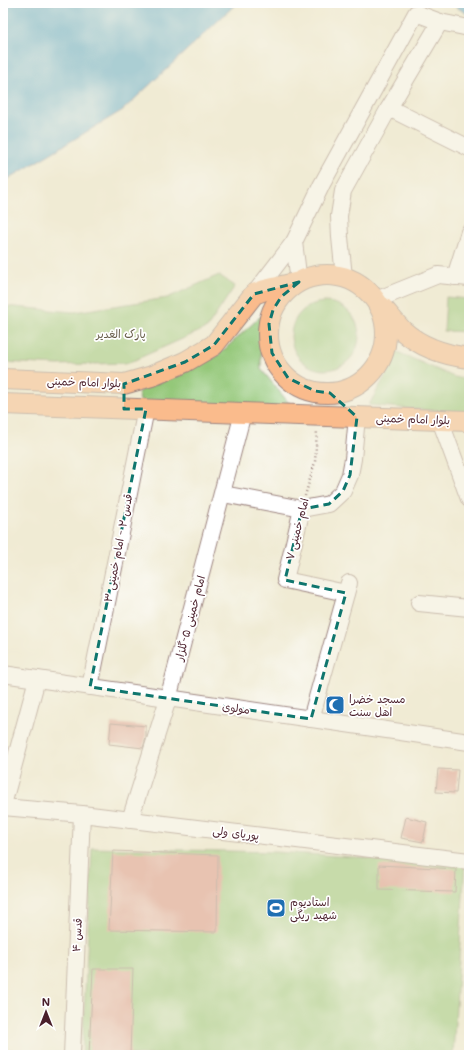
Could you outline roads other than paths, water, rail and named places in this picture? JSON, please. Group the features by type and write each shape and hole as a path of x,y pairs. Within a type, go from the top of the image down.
{"main road":[{"path":"254,294 299,282 313,276 329,275 344,277 356,282 367,290 403,331 425,346 452,356 469,358"},
{"path":"299,282 281,297 273,310 269,324 268,339 278,367 288,378 301,386 315,391 330,392 344,390 357,385 377,366 383,353 386,340 386,326 383,312 376,300"},
{"name":"بلوار امام خمینی","path":"3,379 124,384 152,376 185,362 214,345 254,294"},
{"path":"124,384 124,409"},
{"path":"319,416 330,392"},
{"path":"330,392 358,417"},
{"name":"بلوار امام خمینی","path":"3,404 243,414 469,421"}],"street":[{"path":"254,294 294,242 322,184 416,13 440,22 469,28"},
{"path":"344,277 339,216 343,191 389,108 440,22"},
{"path":"389,108 469,148"},
{"path":"322,184 324,191 328,194 332,195 343,191"},
{"path":"376,300 438,275 462,278 469,232"},
{"path":"294,242 299,282"},
{"name":"قدس ۲ - امام خمینی ۳","path":"90,687 146,409"},
{"name":"امام خمینی ۵-گلزار","path":"130,820 168,698 243,414"},
{"path":"223,494 302,509 329,504 343,491 350,475 358,417"},
{"path":"440,420 469,499"},
{"name":"امام خمینی ۷","path":"302,509 285,580 348,588 311,719"},
{"path":"419,603 469,608"},
{"name":"مولوی","path":"3,674 469,742"},
{"path":"3,806 37,679"},
{"name":"پوریای ولی","path":"3,806 82,814 469,861"},
{"name":"قدس ۴","path":"72,1055 82,814"}],"water":[{"path":"3,3 237,3 123,110 3,182"},
{"path":"450,3 469,3 469,15"}],"place":[{"name":"مسجد خضرا اهل سنت","path":"335,705"},
{"name":"استادیوم شهید ریگی","path":"276,908"}],"park label":[{"name":"پارک الغدیر","path":"121,334"}]}
